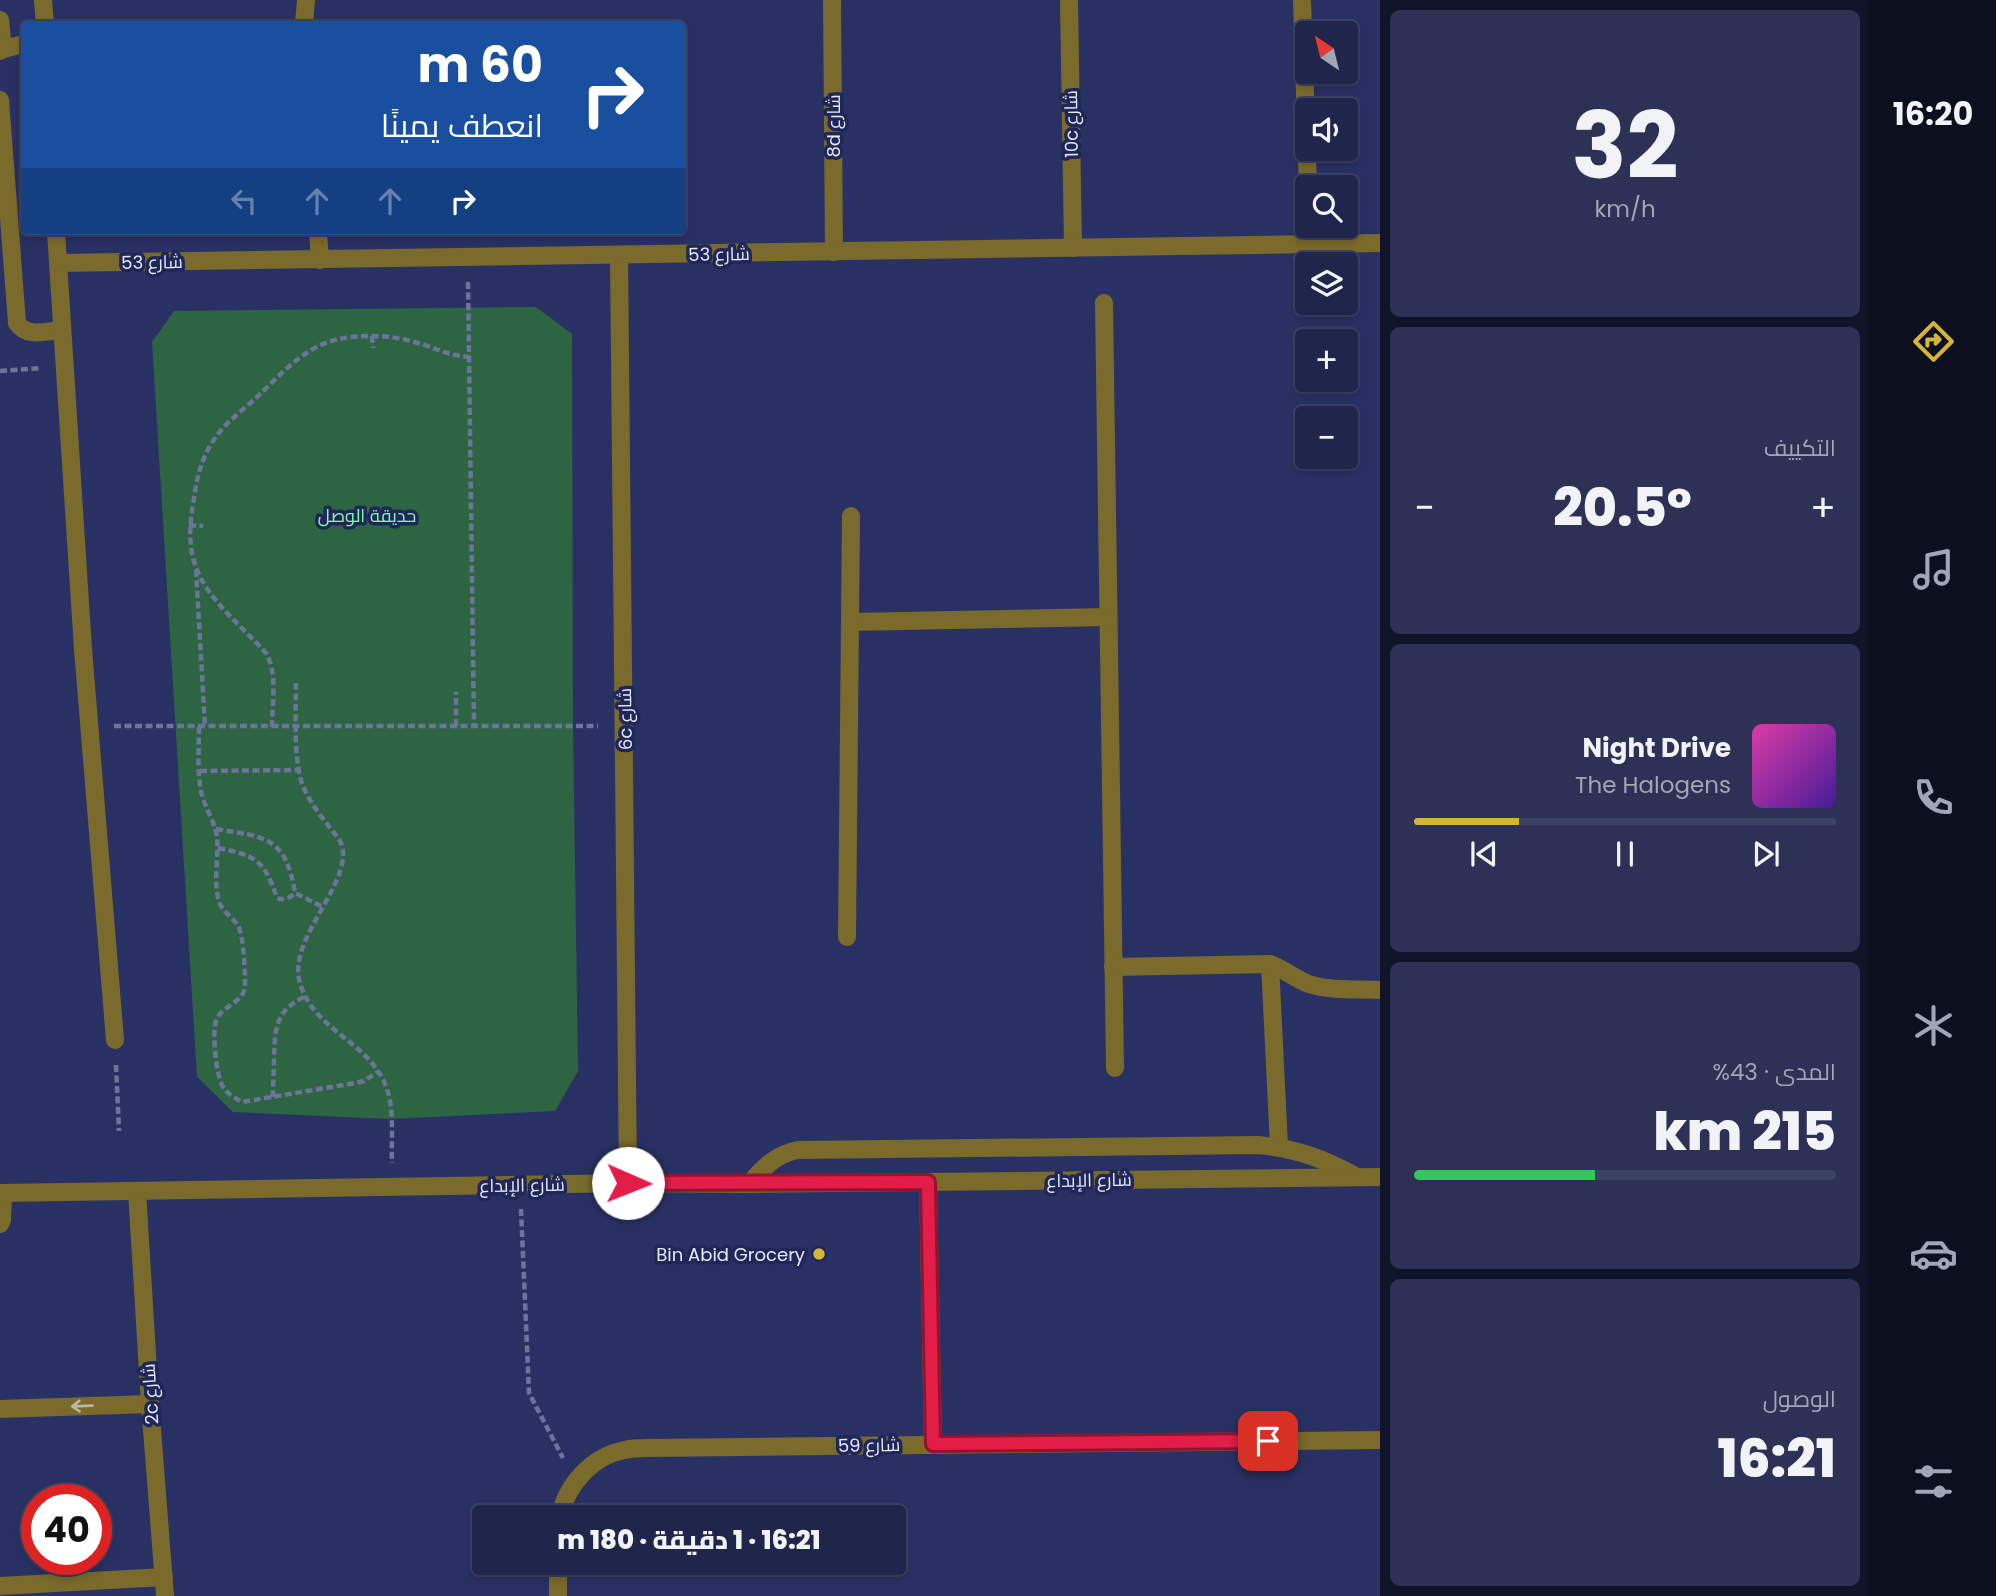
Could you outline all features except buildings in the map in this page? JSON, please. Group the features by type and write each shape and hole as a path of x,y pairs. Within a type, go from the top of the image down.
{"street":[{"path":"43,0 45,21"},
{"path":"304,21 306,0"},
{"name":"8d شارع","path":"832,0 834,252"},
{"name":"10c شارع","path":"1069,0 1073,248"},
{"path":"1301,0 1308,175"},
{"path":"0,20 2,50 21,45"},
{"path":"0,100 10,184 17,323 27,332 62,330"},
{"path":"56,235 88,726 115,1040"},
{"path":"318,235 320,260"},
{"path":"1310,238 1310,244"},
{"name":"شارع 53","path":"58,262 1380,243"},
{"name":"6c شارع","path":"619,255 628,1183"},
{"path":"1104,303 1115,1068"},
{"path":"847,937 851,516"},
{"path":"850,622 1108,617"},
{"path":"1113,967 1270,964 1307,984 1380,990"},
{"path":"1270,964 1279,1146"},
{"path":"749,1184 776,1157 798,1150 1279,1146 1320,1158 1357,1177"},
{"name":"شارع الإبداع","path":"2,1193 628,1183 1380,1177"},
{"path":"928,1182 933,1444"},
{"name":"2c شارع","path":"137,1191 165,1596"},
{"path":"0,1224 2,1193"},
{"path":"0,1409 150,1404"},
{"name":"شارع 59","path":"562,1505 576,1479 598,1460 624,1450 1380,1440"},
{"path":"558,1575 558,1596"},
{"path":"0,1586 164,1577"}],"path":[{"path":"468,258 474,726"},
{"path":"272,727 273,670 270,660 207,589 196,569 190,548 189,525 198,472 216,436 301,357 318,346 339,339 372,336 402,339 453,356 469,357"},
{"path":"372,336 373,348"},
{"path":"0,371 64,366"},
{"path":"189,525 203,526"},
{"path":"196,569 202,727 200,788 216,829 219,903 239,928 245,984 242,996 216,1020 218,1076 222,1087 242,1102 364,1081 379,1071"},
{"path":"296,682 299,771 306,793 344,849 341,869 303,944 298,962 299,979 318,1016 363,1052 379,1071 386,1086 390,1102 393,1188"},
{"path":"456,692 456,726"},
{"path":"88,726 625,726"},
{"path":"200,771 299,771"},
{"path":"216,829 265,839 278,847 287,859 295,893"},
{"path":"218,848 237,852 258,862 272,881 277,898 287,899 295,893"},
{"path":"295,893 323,907"},
{"path":"273,1097 274,1032 285,1010 306,996"},
{"path":"115,1040 119,1130"},
{"path":"520,1186 530,1393 553,1441 576,1479"}],"green space":[{"name":"حديقة الوصل","path":"536,307 572,334 573,725 578,1071 555,1111 390,1119 233,1112 197,1077 152,342 174,311"}],"place":[{"name":"Bin Abid Grocery","path":"819,1254"}],"route":[{"path":"628,1183 928,1182 933,1444 1268,1441"}]}
